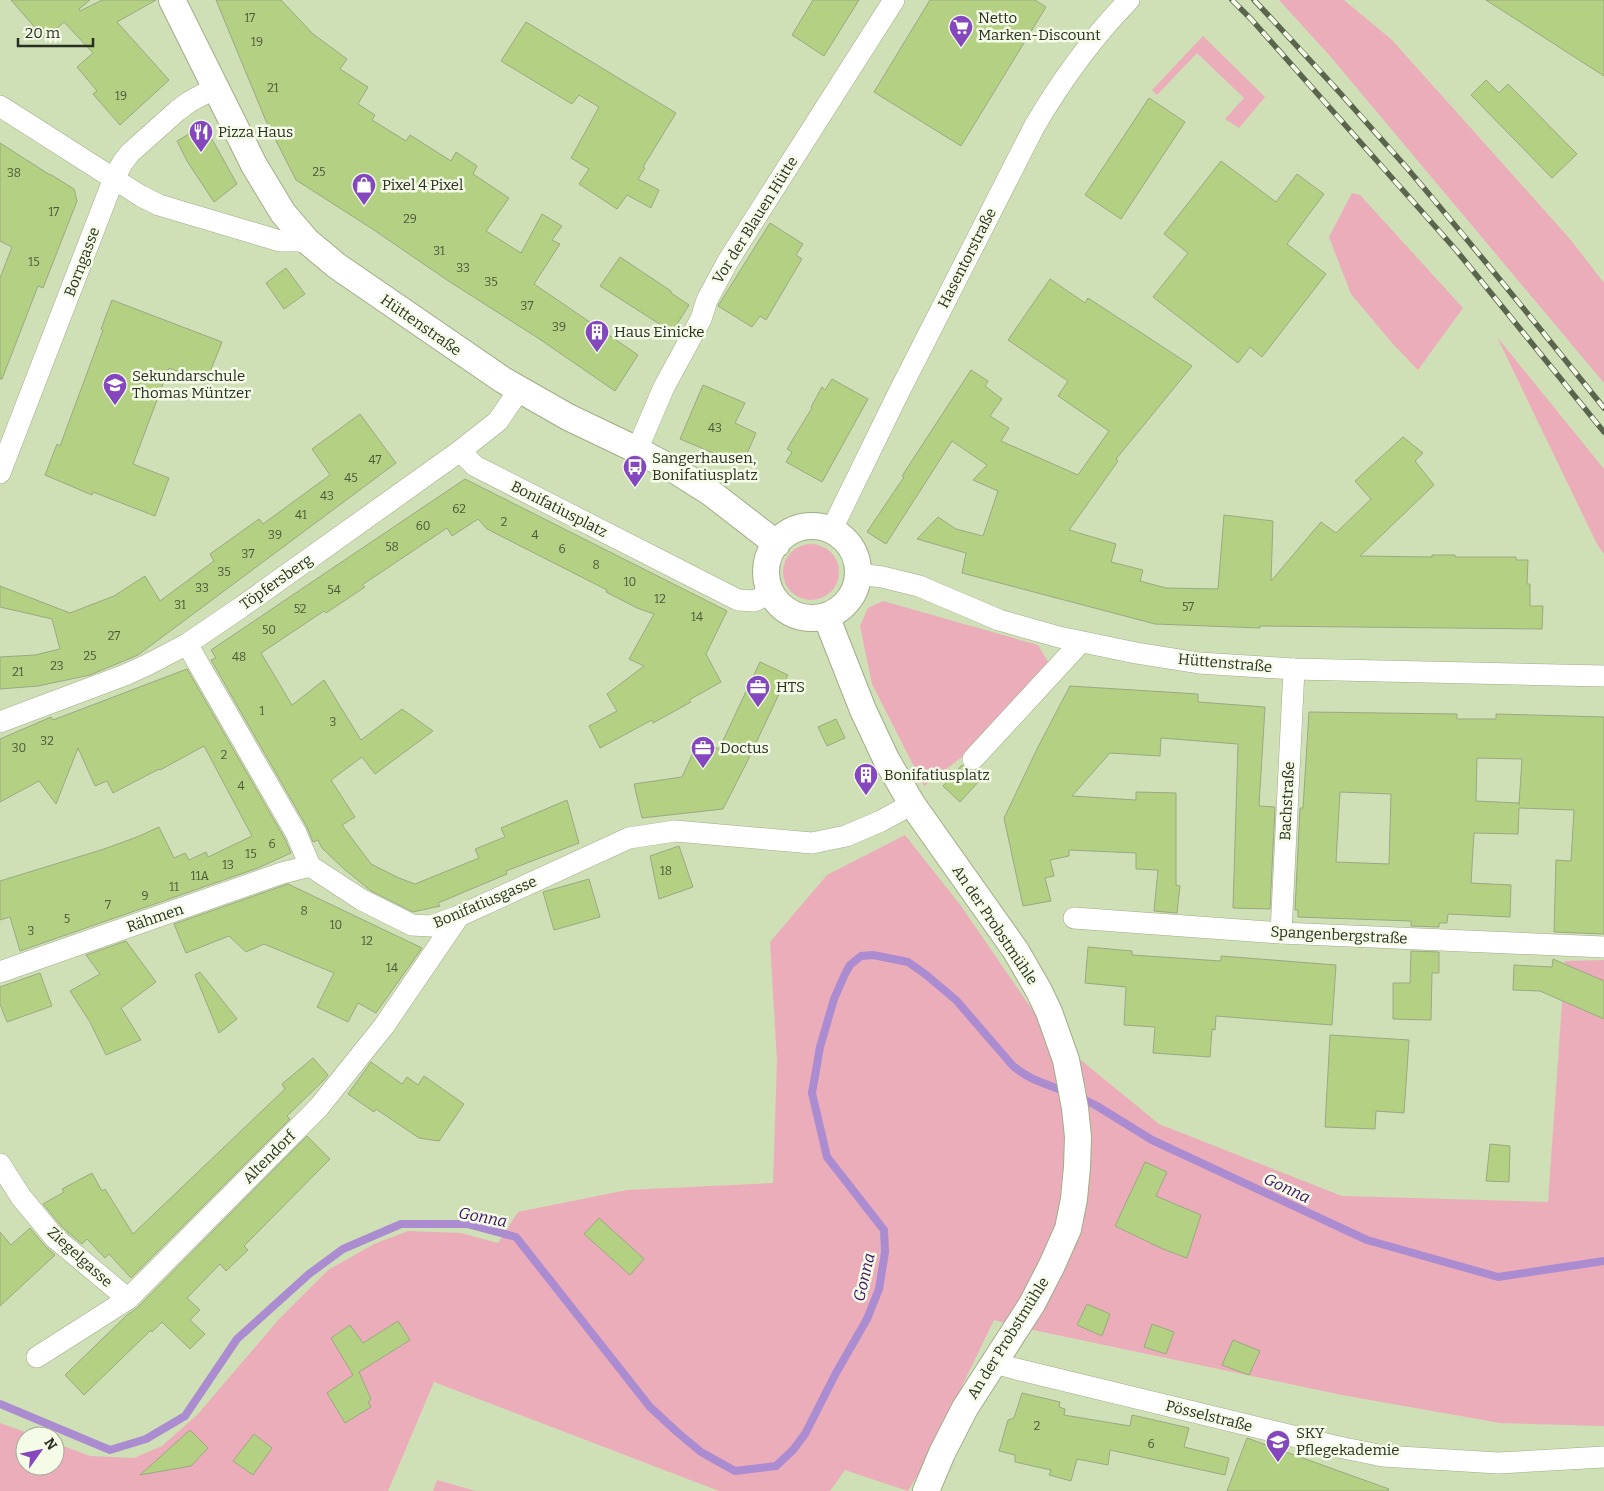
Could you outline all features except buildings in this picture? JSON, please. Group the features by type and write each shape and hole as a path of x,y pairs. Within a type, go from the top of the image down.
{"street":[{"name":"Hüttenstraße","path":"172,0 264,183 284,213 308,241 337,266 519,390 568,417 671,468 711,493 777,544"},
{"name":"Vor der Blauen Hütte","path":"637,450 664,387 701,320 707,300 728,261 894,0"},
{"name":"Hasentorstraße","path":"831,531 906,378 1034,128 1085,48 1129,0"},
{"name":"Borngasse","path":"0,473 114,178 128,156 177,111 215,88"},
{"path":"0,106 158,205 280,241 308,241"},
{"name":"Töpfersberg","path":"0,722 125,675 188,644 460,451 498,421 519,390"},
{"name":"Bonifatiusplatz","path":"460,451 475,466 738,600 754,601 771,593"},
{"path":"817,527 831,531 846,541 855,557 858,574 855,590 840,609 826,616 811,618 796,615 782,606 771,593 767,568 772,551 788,534 802,528 817,527"},
{"name":"Hüttenstraße","path":"858,574 882,577 919,586 999,620 1081,642 1199,663 1294,669 1604,676"},
{"name":"An der Probstmühle","path":"826,616 862,710 886,759 912,804 1027,970 1049,1012 1066,1060 1075,1108 1078,1137 1077,1167 1074,1199 1068,1228 1032,1304 965,1408 942,1453 926,1491"},
{"path":"973,759 1081,642"},
{"path":"188,644 296,833 310,866"},
{"name":"Bachstraße","path":"1281,933 1294,669"},
{"name":"Bonifatiusgasse","path":"310,866 362,900 412,925 431,926 458,916 628,838 675,831 812,843 846,836 881,821 912,804"},
{"name":"Rähmen","path":"0,972 282,873 310,866"},
{"name":"Altendorf","path":"37,1357 128,1299 319,1107 384,1026 458,916"},
{"name":"Spangenbergstraße","path":"1074,918 1281,933 1604,947"},
{"name":"Ziegelgasse","path":"0,1164 20,1197 55,1238 128,1299"},
{"name":"Pösselstraße","path":"995,1363 1325,1444 1383,1456 1498,1463 1604,1457"}],"shaded area":[{"path":"1279,0 1344,0 1392,40 1570,239 1604,283 1604,383 1330,56"},
{"path":"1203,36 1265,97 1239,128 1225,119 1244,98 1197,53 1157,95 1152,90"},
{"path":"1352,193 1360,195 1463,308 1418,370 1393,344 1351,294 1329,237"},
{"path":"1497,337 1604,469 1604,554 1597,544"},
{"path":"805,544 817,544 831,552 839,566 837,583 831,592 817,600 805,600 795,595 788,588 783,578 783,566 788,556 795,549"},
{"path":"883,601 1038,645 1050,665 962,757 924,786 872,684 860,626 868,608"},
{"path":"905,835 961,906 1049,1034 1159,1124 1342,1196 1548,1202 1565,961 1604,960 1604,1426 1500,1423 1342,1395 1019,1327 994,1320 925,1462 908,1491 845,1470 830,1491 719,1491 434,1382 388,1491 0,1491 0,1423 15,1428 15,1476 65,1476 65,1447 90,1456 134,1458 162,1446 198,1414 280,1318 328,1270 374,1244 408,1231 461,1233 498,1243 518,1212 627,1190 773,1183 777,1060 770,942 827,875"},
{"path":"437,1480 476,1491 433,1491"}],"waterway":[{"name":"Gonna","path":"0,1404 110,1450 146,1439 185,1416 237,1339 309,1274 343,1249 401,1224 467,1224 516,1237 650,1407 701,1452 735,1471 776,1466 793,1450 805,1434 836,1373 867,1319 879,1289 885,1252 884,1230 827,1157 812,1093 820,1047 834,999 850,965 861,956 873,955 908,962 956,1000 1013,1066 1032,1078 1066,1092"},
{"name":"Gonna","path":"1079,1097 1152,1140 1367,1240 1498,1277 1604,1261"}],"railway":[{"path":"1232,0 1456,250 1604,432"},
{"path":"1254,0 1407,168 1604,408"}],"place":[{"name":"Netto Marken-Discount","path":"961,48"},
{"name":"Pizza Haus","path":"201,153"},
{"name":"Pixel 4 Pixel","path":"364,206"},
{"name":"Haus Einicke","path":"597,353"},
{"name":"Sekundarschule Thomas Müntzer","path":"115,406"},
{"name":"Sangerhausen, Bonifatiusplatz","path":"635,488"},
{"name":"HTS","path":"758,708"},
{"name":"Doctus","path":"703,769"},
{"name":"Bonifatiusplatz","path":"866,796"},
{"name":"SKY Pflegekademie","path":"1278,1463"}]}
